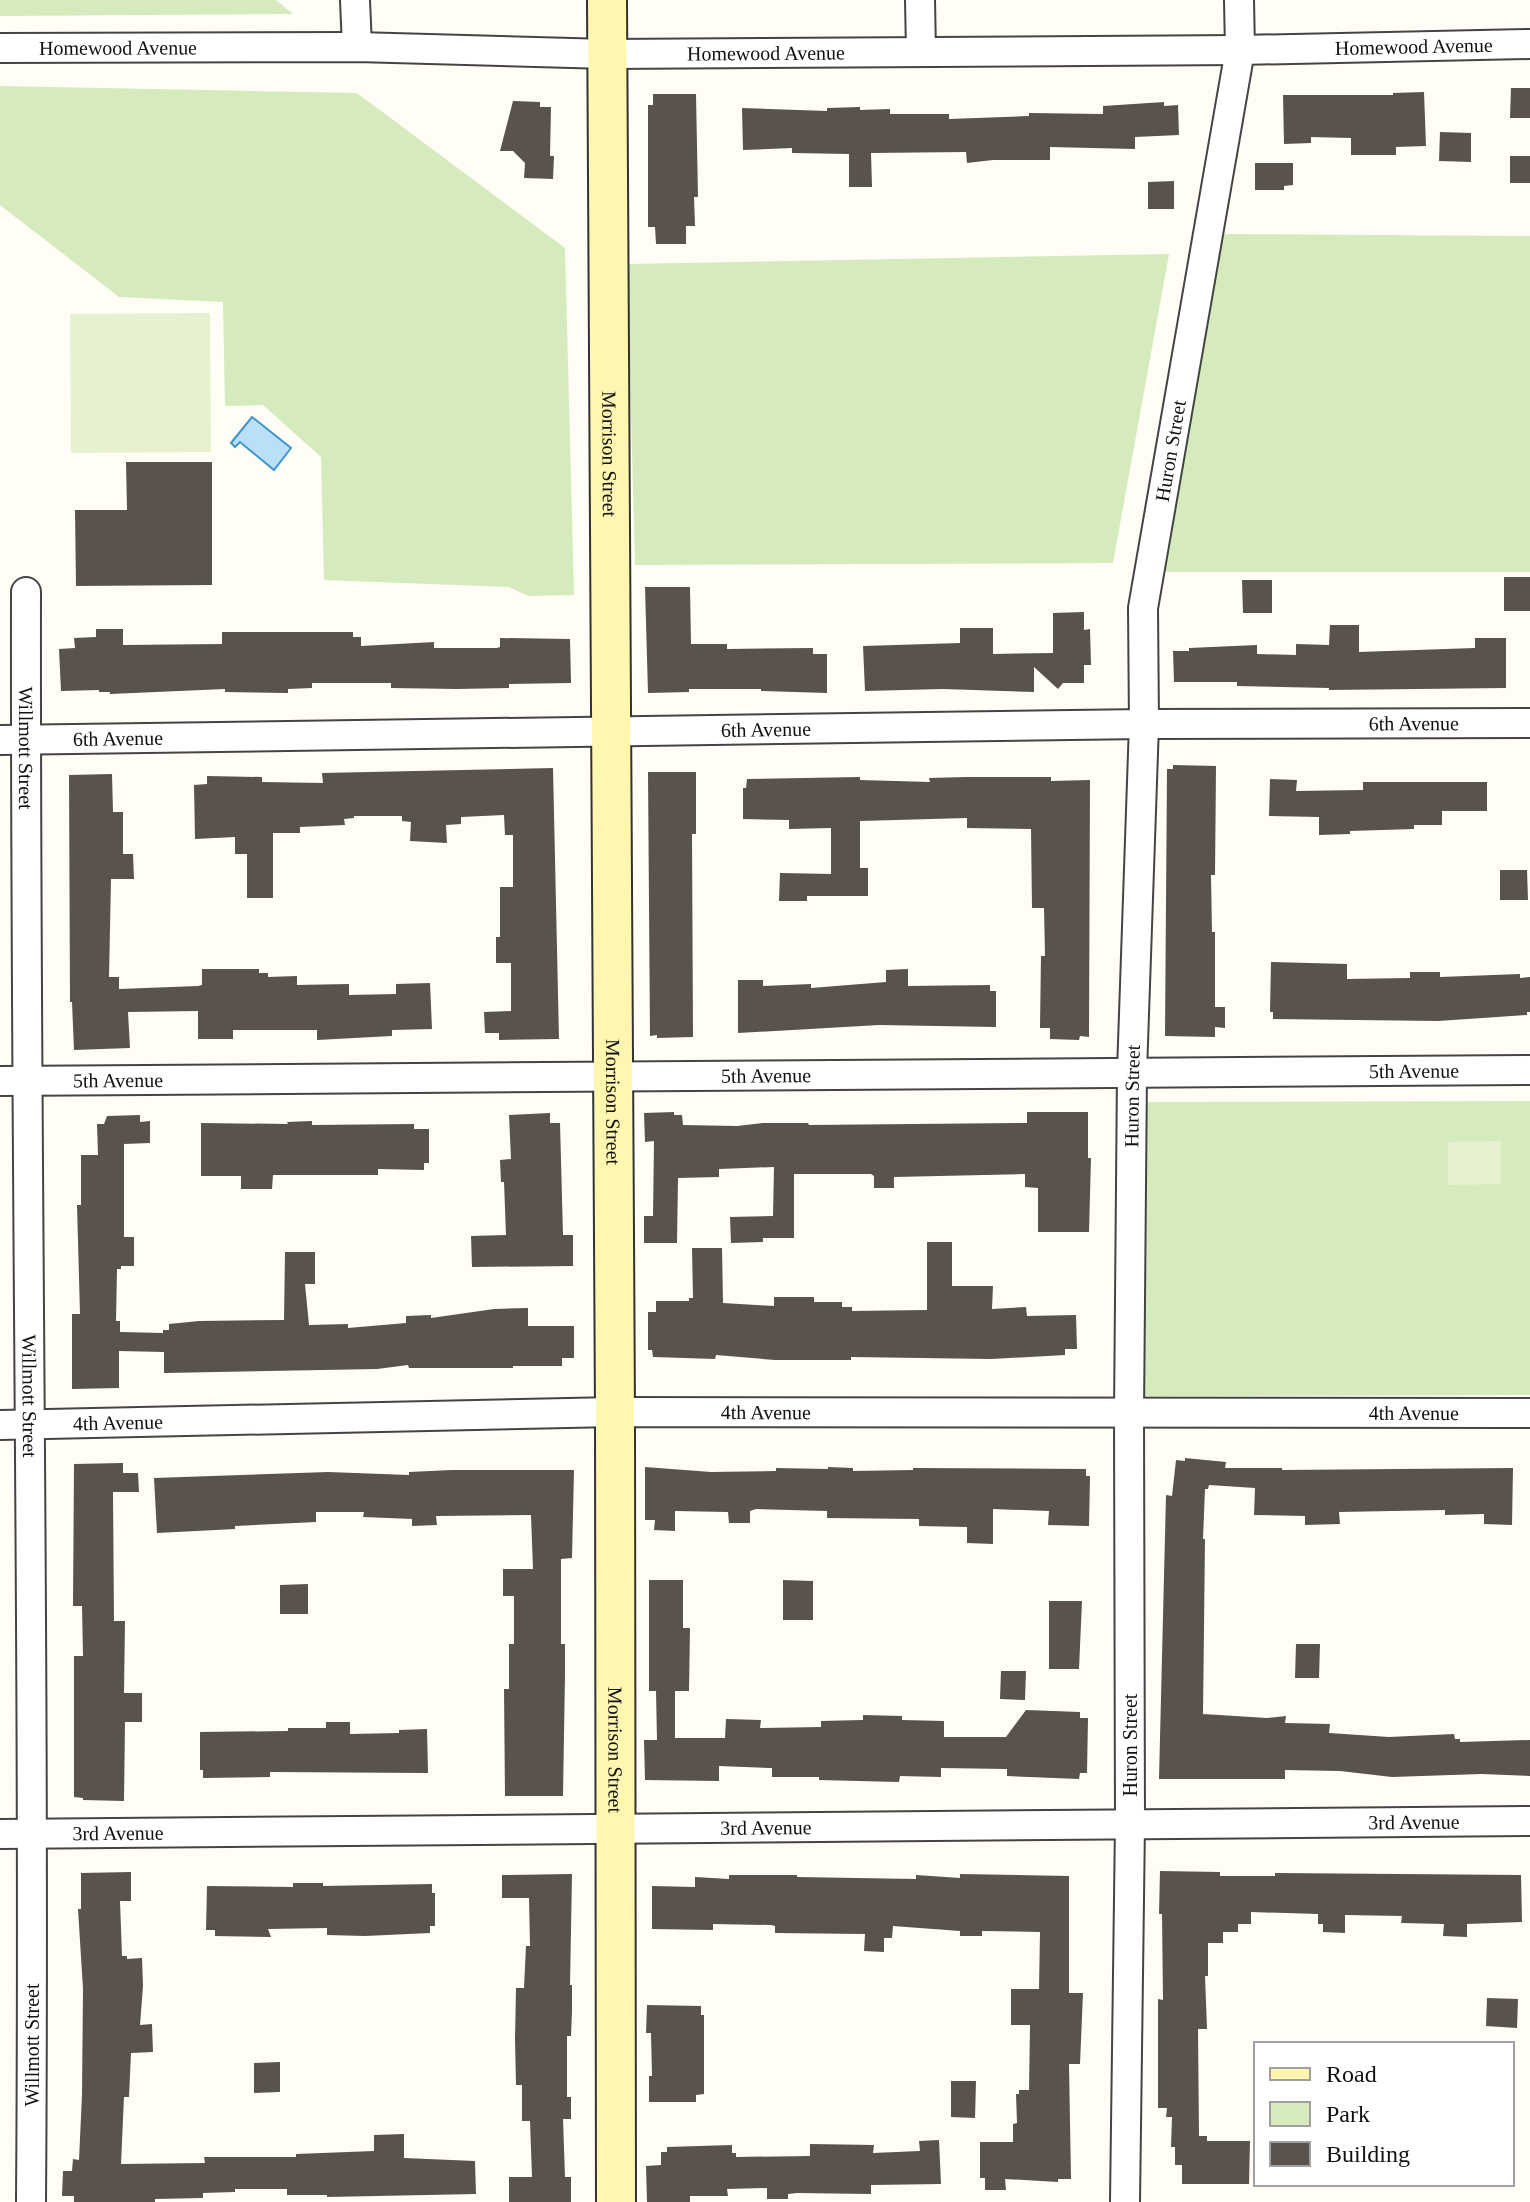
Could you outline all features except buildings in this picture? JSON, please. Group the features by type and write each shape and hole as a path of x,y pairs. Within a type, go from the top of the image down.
{"street":[{"path":"355,0 357,47"},
{"name":"Morrison Street","path":"607,0 616,2202"},
{"path":"920,0 921,51"},
{"name":"Huron Street","path":"1125,2202 1130,1823 1132,1072 1144,724 1143,608 1240,50 1239,0"},
{"name":"Homewood Avenue","path":"0,48 357,47 608,54 1240,50 1530,44"},
{"name":"Willmott Street","path":"26,592 13,740 13,1080 29,1424 33,1833 31,2202"},
{"name":"6th Avenue","path":"13,740 1144,724 1530,723"},
{"name":"5th Avenue","path":"13,1080 1530,1070"},
{"name":"4th Avenue","path":"0,1425 615,1412 1530,1413"},
{"name":"3rd Avenue","path":"0,1834 1530,1821"}],"green space":[{"path":"0,0 276,0 293,14 0,16"},
{"path":"0,86 357,93 565,248 574,595 528,596 509,587 324,580 321,457 263,405 225,406 223,302 119,297 0,205"},
{"path":"1223,234 1530,236 1530,572 1162,572"},
{"path":"1169,254 1113,563 635,565 627,264"},
{"path":"210,313 211,452 71,453 70,314"},
{"path":"1530,1101 1530,1395 1142,1396 1141,1102"},
{"path":"1501,1141 1501,1184 1448,1185 1448,1142"}],"water":[{"path":"252,417 291,448 274,470 240,442 235,447 231,443"}]}
